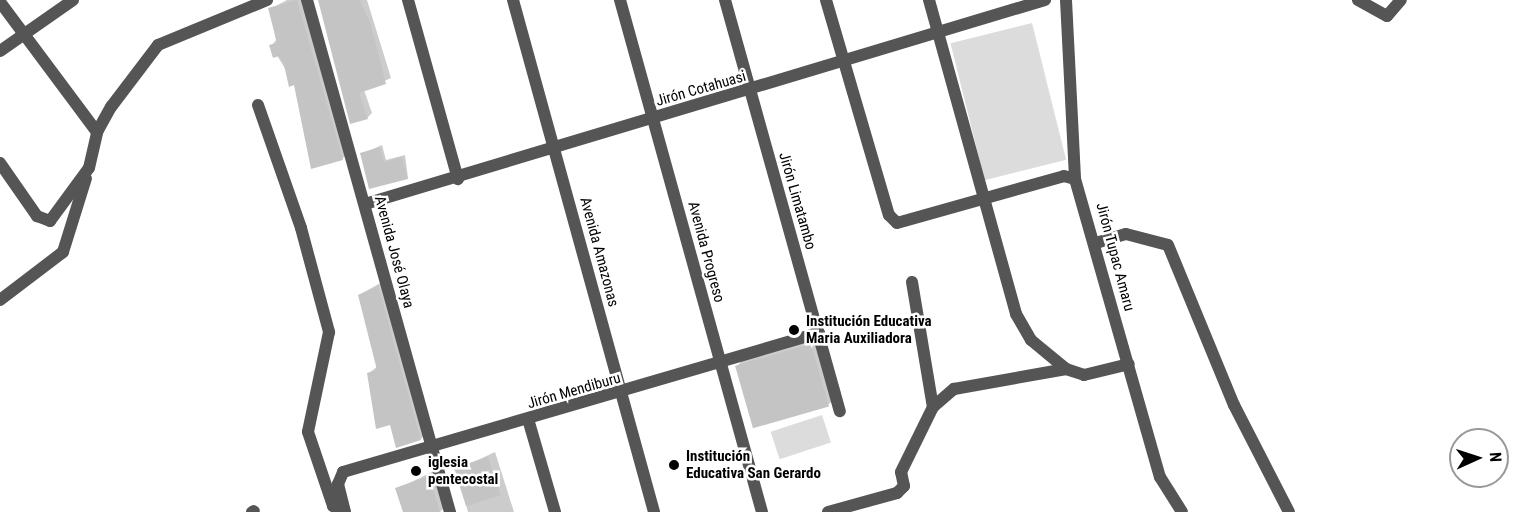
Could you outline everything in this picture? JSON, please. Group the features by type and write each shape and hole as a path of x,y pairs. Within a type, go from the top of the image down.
{"street":[{"path":"0,51 73,0"},
{"path":"0,300 63,252 89,168 97,132 158,45 267,0"},
{"name":"Avenida José Olaya","path":"307,0 450,512"},
{"path":"408,0 458,179"},
{"name":"Avenida Amazonas","path":"513,0 654,512"},
{"name":"Avenida Progreso","path":"620,0 762,512"},
{"name":"Jirón Limatambo","path":"725,0 840,411"},
{"path":"825,0 889,215 897,223 1064,176 1075,179"},
{"path":"929,0 1016,314 1031,340 1066,369 1084,375 1129,364"},
{"name":"Jirón Cotahuasi","path":"365,204 458,179 555,148 843,64 1045,0"},
{"name":"Jirón Tupac Amaru","path":"1066,0 1075,179 1096,243 1160,477 1182,512"},
{"path":"1358,0 1387,16 1401,0"},
{"path":"0,2 97,132"},
{"path":"258,105 329,332 308,432 324,487 333,506 345,511"},
{"path":"0,164 37,216 50,221 89,168"},
{"path":"1096,243 1126,234 1168,245 1224,383 1289,512"},
{"path":"912,282 933,407"},
{"name":"Jirón Mendiburu","path":"345,511 339,478 431,447 720,364 819,333"},
{"path":"828,512 897,493 904,486 901,472 933,407 954,389 1066,369"},
{"path":"528,419 555,512"}],"shaded area":[{"path":"1032,23 1066,160 985,180 950,43"},
{"path":"822,415 831,443 780,459 771,432"}],"building":[{"path":"297,0 343,160 311,169 294,85 289,87 284,65 279,56 273,58 269,45 277,43 268,8"},
{"path":"318,0 360,0 371,25 386,84 359,93 368,119 350,124"},
{"path":"380,147 384,162 402,157 408,179 369,189 360,153"},
{"path":"378,286 421,440 396,448 390,425 376,429 367,373 377,370 358,295"},
{"path":"811,344 829,406 753,428 735,366"},
{"path":"488,457 500,495 466,506 454,468"},
{"path":"429,476 440,512 403,512 395,488"}],"place":[{"name":"Institución Educativa Maria Auxiliadora","path":"794,330"},
{"name":"Institución Educativa San Gerardo","path":"674,465"},
{"name":"iglesia pentecostal","path":"416,471"}]}
